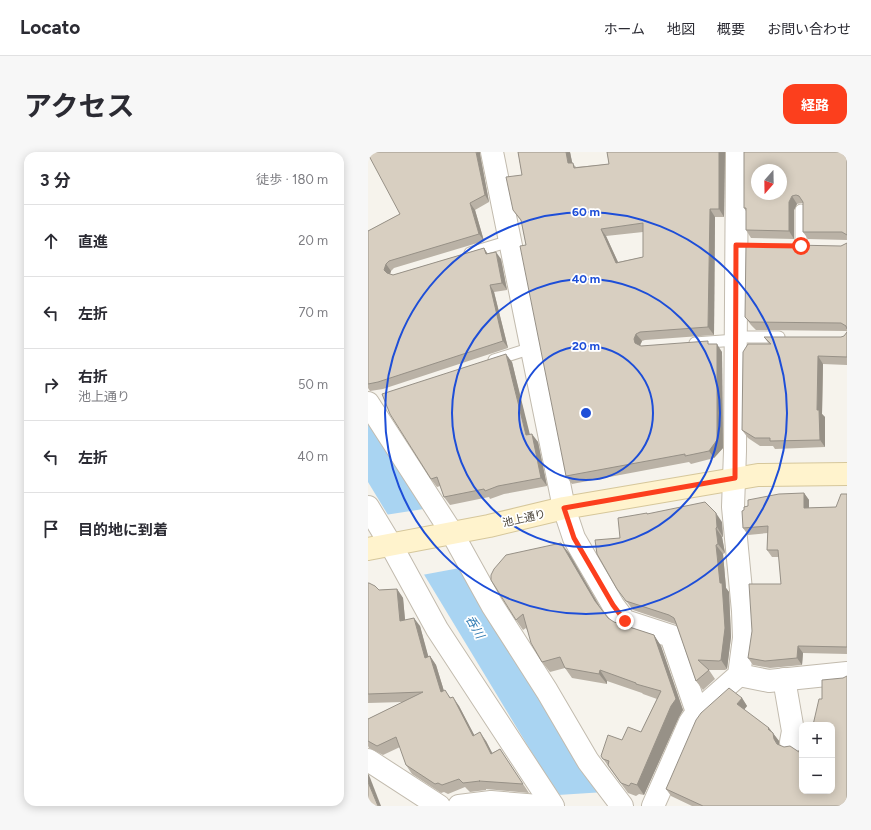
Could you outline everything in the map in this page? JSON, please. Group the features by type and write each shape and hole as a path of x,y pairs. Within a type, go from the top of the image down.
{"main road":[{"name":"池上通り","path":"368,549 489,526 564,508 735,478 758,475 847,474"}],"street":[{"path":"492,152 564,508 574,538 613,605 625,621 671,636 697,712"},
{"path":"653,806 690,722 697,712 739,675 744,638 743,611 733,507 735,478 736,338 740,245 737,152"},
{"path":"370,401 492,605 547,691 588,761 622,806"},
{"path":"368,507 395,544 437,629 553,806"},
{"path":"739,675 769,681 847,673"},
{"path":"784,679 793,731 791,742"},
{"path":"368,760 438,806"},
{"path":"459,806 491,802 539,806"}],"lane":[{"path":"787,246 805,246 800,210"},
{"path":"457,257 510,241"},
{"path":"684,344 736,338 791,338"},
{"path":"487,362 532,348"}],"water":[{"name":"呑川","path":"368,410 611,806 562,798 546,776 368,482"}],"pier":[{"path":"430,508 465,567 422,575 385,515"},
{"path":"605,792 613,806 564,806 558,795"}],"building":[{"path":"368,152 476,152 485,195 470,203 479,234 389,261 384,270 393,275 484,248 486,254 496,252 502,283 490,285 503,341 368,384 368,231 400,214"},
{"path":"518,152 566,152 568,163 573,163 574,168 609,164 607,152 719,152 719,209 710,209 708,327 640,332 636,334 634,339 635,343 641,346 708,341 708,344 717,344 717,440 709,451 566,476 520,246 526,245 521,220 513,210 506,177 522,175","holes":["643,223 643,257 616,263 601,229"]},
{"path":"744,152 847,152 847,235 842,232 803,232 803,202 799,196 796,195 792,196 789,202 789,231 746,230 746,208 744,208"},
{"path":"847,243 847,329 846,326 841,323 750,322 745,317 746,244 841,246"},
{"path":"847,332 847,357 818,356 817,410 819,410 820,440 770,441 770,438 755,438 742,430 743,352 748,344 771,344 764,337 841,337"},
{"path":"506,354 526,435 532,434 541,478 498,486 485,491 484,489 444,497 437,477 431,479 390,414 382,394"},
{"path":"804,493 804,508 836,507 841,494 847,494 847,647 798,646 797,658 765,661 748,658 752,631 749,584 781,584 778,550 767,550 768,526 743,528 742,511 744,510 744,507 748,506 748,500 779,494"},
{"path":"705,502 716,513 718,544 716,545 720,583 722,583 725,628 721,660 698,660 709,670 696,681 674,618 626,601 617,589 597,554 595,540 620,538 618,518 647,514"},
{"path":"561,543 595,601 608,618 614,622 654,635 676,699 671,706 637,785 631,783 629,786 621,783 608,765 609,761 603,759 601,756 608,735 622,740 628,727 641,732 661,691 636,684 600,670 599,674 565,668 560,657 542,662 531,643 523,614 516,620 491,580 491,575 494,569 506,555"},
{"path":"368,583 375,586 379,590 397,589 400,621 414,618 425,658 430,656 441,692 445,690 450,698 453,697 473,736 480,732 491,754 500,749 523,784 480,781 463,783 459,779 442,785 438,783 435,784 406,765 396,737 377,746 368,741 368,719 423,692 368,694"},
{"path":"847,676 847,806 703,806 666,789 696,720 701,713 729,688 742,698 737,704 769,728 768,729 773,733 777,744 784,747 790,746 799,752 799,794 835,794 835,722 814,722 819,699 822,699 822,680 843,678"},
{"path":"368,782 378,806 368,806"}],"route":[{"path":"625,621 613,605 574,538 564,508 735,478 736,245 801,246"}]}
